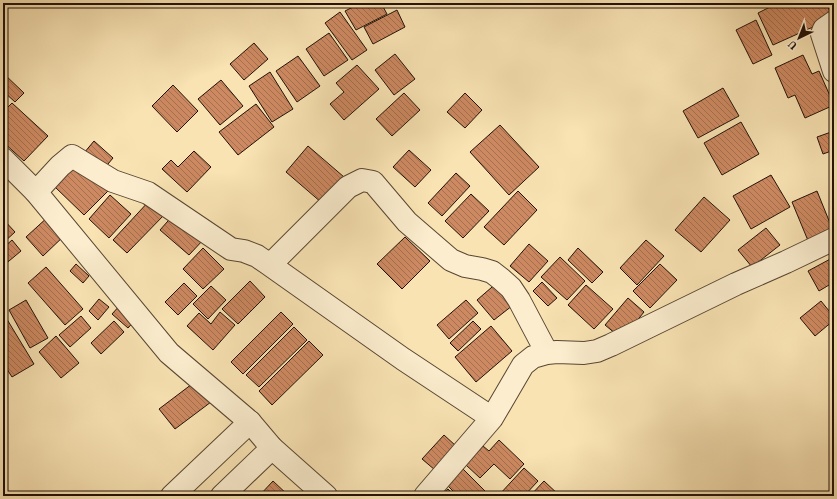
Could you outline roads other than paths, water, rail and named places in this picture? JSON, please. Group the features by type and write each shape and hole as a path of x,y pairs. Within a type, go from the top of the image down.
{"street":[{"path":"834,22 824,29 822,34 834,71"},
{"path":"36,192 60,166 72,156 113,181 148,193 231,249 244,251 257,256 402,359 492,418"},
{"path":"3,159 36,192 169,352 250,422 272,448 326,496"},
{"path":"270,265 348,187 362,180 373,182 407,222 451,260 465,266 492,272 501,278 511,288 519,300 547,353"},
{"path":"424,496 492,418 523,365 533,357 557,352 584,353 611,345 729,287 834,239"},
{"path":"172,496 250,422"},
{"path":"222,496 272,448"}]}
